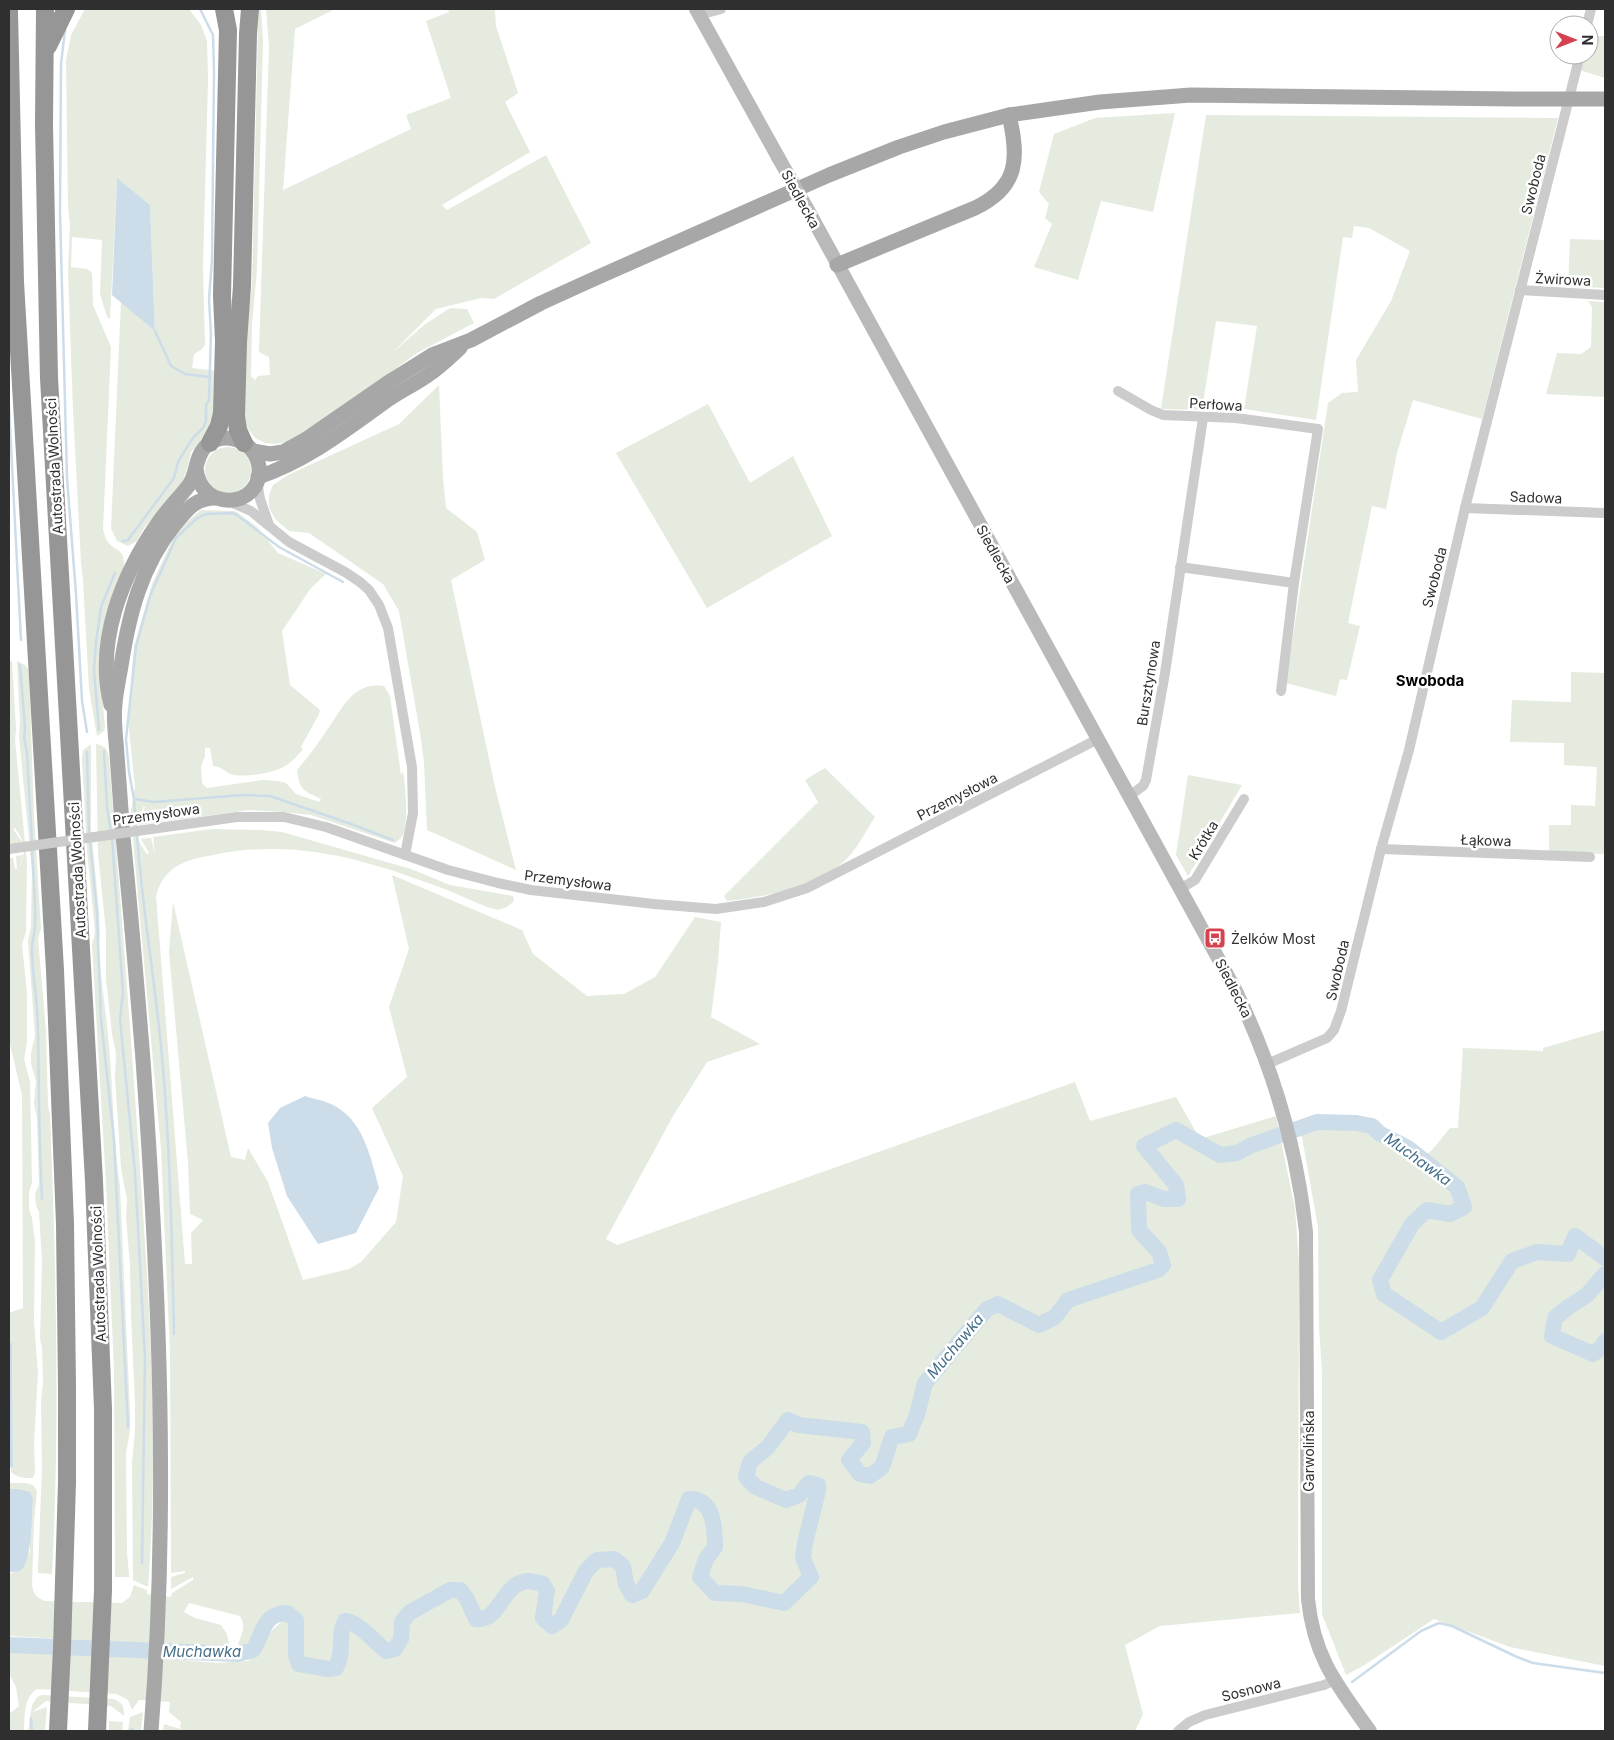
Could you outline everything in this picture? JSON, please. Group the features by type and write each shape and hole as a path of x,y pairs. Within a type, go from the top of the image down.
{"highway":[{"name":"Autostrada Wolności","path":"45,9 44,124 49,378 95,1191 103,1409 103,1590 97,1731"},
{"path":"45,56 66,9"},
{"path":"212,9 227,40"},
{"path":"210,443 219,426 222,413 228,23 224,9"},
{"path":"239,9 248,34"},
{"path":"249,447 238,430 236,416 242,286 250,9"},
{"name":"Autostrada Wolności","path":"9,11 15,282 59,1066 65,1224 67,1386 64,1589 58,1731"}],"main road":[{"name":"Siedlecka","path":"698,12 1236,989 1248,1014 1280,1106"},
{"path":"151,1731 162,1471 158,1327 143,1059 114,715 108,691 106,669 111,626 125,580 145,542 159,521 190,484 200,454 210,443 227,438 274,454 283,452 296,446 341,417 392,380 432,355 470,340 548,299 829,175 922,139 975,123 1009,115 1100,102 1191,95 1605,99"},
{"path":"837,264 975,208 994,198 1005,186 1012,170 1014,138 1009,115"},
{"path":"257,479 280,470 310,454 389,399 430,374 470,340"},
{"path":"114,715 126,631 144,574 160,545 191,505 204,499 245,496 257,479 258,461 249,447"},
{"path":"196,468 199,483 209,494 221,499"},
{"name":"Garwolińska","path":"1280,1106 1293,1154 1306,1232 1308,1599 1311,1626 1323,1660 1370,1731"}],"street":[{"path":"698,12 721,9"},
{"name":"Swoboda","path":"1266,1064 1323,1040 1334,1030 1341,1011 1381,849 1409,750 1465,508 1578,65"},
{"name":"Żwirowa","path":"1520,290 1605,295"},
{"name":"Perłowa","path":"1118,391 1150,410 1163,415 1236,418 1318,428 1294,583"},
{"name":"Bursztynowa","path":"1129,796 1143,786 1146,780 1165,673 1203,418"},
{"path":"257,479 260,499 270,526"},
{"path":"221,499 251,511 289,542 345,572 360,582 375,597 384,616 412,767 413,814 405,855"},
{"name":"Sadowa","path":"1465,508 1605,513"},
{"path":"1180,567 1294,583 1282,691"},
{"name":"Przemysłowa","path":"9,849 237,817 284,817 326,827 467,876 531,890 716,909 764,902 807,888 1098,739"},
{"name":"Krótka","path":"1180,889 1195,880 1244,799"},
{"name":"Łąkowa","path":"1381,849 1590,857"},
{"name":"Sosnowa","path":"1178,1731 1189,1722 1205,1715 1324,1685 1335,1680"}],"shaded area":[{"path":"85,9 189,9 201,25 207,41 208,80 203,267 205,345 194,354 192,368 217,371 214,422 191,452 182,482 144,528 137,541 128,546 117,541 111,528 121,302 155,331 150,205 117,179 110,319 107,317 100,294 102,240 72,237 71,267 87,269 92,273 93,305 111,347 103,529 107,541 121,553 124,561 100,674 105,727 104,731 97,736 89,689 81,562 68,271 70,225 68,206 66,60 71,35"},
{"path":"257,9 261,9 263,41 257,269 252,323 251,376 255,380 258,376 270,375 269,357 259,352 269,46 266,9 335,9 295,29 283,190 411,129 406,115 451,98 426,21 449,12 448,9 495,9 496,26 518,93 505,102 530,152 442,205 447,210 546,155 591,243 494,299 481,298 436,309 392,353 424,325 450,308 467,309 474,323 417,353 324,420 286,442 276,444 265,443 255,438 244,424 246,333 252,286"},
{"path":"1599,36 1605,36 1605,78 1579,70 1580,65 1599,65"},
{"path":"1175,113 1153,212 1101,201 1078,280 1034,267 1052,224 1045,218 1049,204 1039,192 1054,134 1095,118"},
{"path":"1206,115 1558,118 1482,419 1413,400 1397,453 1386,509 1372,506 1348,623 1360,626 1347,680 1340,679 1336,696 1286,683 1328,403 1342,393 1358,392 1356,360 1391,301 1410,251 1369,228 1354,226 1352,238 1343,237 1316,420 1244,409 1257,326 1216,321 1202,410 1161,409"},
{"path":"1570,239 1605,240 1605,288 1568,286"},
{"path":"1588,301 1605,302 1605,397 1546,394 1557,353 1581,354 1591,347 1592,307"},
{"path":"439,385 446,508 477,532 485,560 451,580 495,787 516,870 427,830 424,762 399,611 383,584 309,533 289,531 275,519 269,507 269,495 273,485 288,475 399,424"},
{"path":"708,404 750,483 793,456 832,536 707,608 616,453"},
{"path":"228,447 241,451 247,457 251,470 247,483 241,489 228,493 215,489 209,483 205,470 209,457 215,451"},
{"path":"201,510 235,511 257,527 278,553 326,574 311,588 282,631 290,685 320,710 301,747 303,749 288,764 274,771 260,774 234,775 213,766 210,748 205,748 205,756 201,767 202,783 207,788 263,780 278,781 286,783 296,794 319,802 321,799 303,789 299,782 297,770 350,698 364,688 384,686 390,696 401,775 403,771 406,806 404,833 395,843 311,815 250,810 138,825 144,806 138,819 136,830 139,841 147,854 149,853 141,839 151,838 155,854 153,837 212,829 282,832 411,869 450,885 513,896 514,901 507,907 498,910 385,868 329,854 301,850 243,850 193,859 170,871 164,878 156,896 185,1264 192,1264 191,1233 203,1220 190,1214 188,1162 169,952 173,902 231,1157 245,1160 248,1148 268,1182 303,1280 349,1269 361,1262 396,1222 403,1176 372,1108 407,1077 389,1007 409,949 392,875 522,930 533,954 587,996 624,994 655,977 695,917 721,922 711,1017 760,1044 707,1062 673,1116 606,1239 617,1245 1075,1082 1090,1121 1176,1097 1200,1139 1276,1116 1295,1209 1299,1262 1298,1588 1300,1613 1160,1626 1125,1645 1143,1714 1135,1731 163,1731 164,1724 180,1729 181,1722 169,1712 170,1702 139,1700 132,1710 128,1700 117,1694 37,1689 32,1693 27,1702 24,1731 9,1731 9,1714 19,1706 16,1687 9,1674 9,1652 137,1656 217,1663 248,1661 258,1653 269,1633 286,1618 290,1620 294,1659 301,1668 308,1672 322,1675 336,1670 341,1665 346,1655 345,1627 347,1626 391,1657 366,1627 344,1618 338,1624 334,1663 321,1665 308,1661 300,1657 301,1621 294,1610 285,1606 272,1610 262,1622 252,1642 242,1646 238,1644 243,1627 240,1616 189,1603 184,1612 195,1618 221,1625 227,1634 230,1648 9,1636 9,1574 20,1570 25,1564 30,1551 30,1524 18,1489 9,1489 9,1483 33,1485 37,1491 32,1584 36,1595 42,1600 122,1603 130,1597 134,1585 147,1590 147,1594 171,1597 172,1593 193,1580 193,1577 171,1589 171,1577 185,1573 185,1571 171,1573 170,1351 161,1149 134,852 131,810 135,787 128,719 134,646 152,584 177,530"},
{"path":"9,661 12,661 15,740 27,863 26,932 22,944 27,993 27,1042 24,1059 30,1082 32,1183 29,1192 29,1209 35,1242 34,1321 38,1374 34,1443 35,1473 33,1478 21,1477 11,1472 11,1468 13,1468 12,1344 9,1343 9,1313 23,1308 22,1095 9,1040 9,858 13,858 15,869 17,869 16,856 23,855 19,869 23,857 24,848 23,843 15,828 13,829 22,842 9,844"},
{"path":"17,661 25,665 29,671 34,816 41,928 38,939 46,1031 48,1106 50,1115 56,1344 56,1459 52,1574 38,1573 42,1468 41,1403 43,1382 40,1339 42,1261 39,1212 35,1194 39,1184 37,1118 34,1104 36,1081 31,1064 31,1053 35,1036 28,941 31,927 32,871 19,736"},
{"path":"1571,672 1605,673 1605,854 1549,852 1549,825 1571,825 1571,805 1595,806 1597,767 1564,765 1564,743 1510,742 1512,700 1571,702"},
{"path":"91,744 91,829 99,911 100,937 98,943 109,1042 120,1186 130,1414 130,1430 126,1453 129,1577 115,1577 114,1371 106,1184 92,945 95,932 87,850 82,759 83,750"},
{"path":"96,744 105,748 109,758 147,1274 153,1431 153,1483 148,1587 133,1580 132,1463 135,1403 130,1266 126,1217 127,1200 121,1168 115,1077 116,1053 106,979 106,932 98,853"},
{"path":"825,768 875,817 856,848 841,864 829,872 801,885 772,894 727,901 724,896 818,802 805,780"},
{"path":"1188,775 1242,785 1188,876 1176,855"},
{"path":"1605,1030 1605,1666 1510,1647 1434,1619 1363,1666 1346,1675 1322,1614 1322,1372 1319,1328 1318,1227 1302,1137 1298,1133 1329,1126 1357,1129 1388,1142 1418,1161 1432,1150 1450,1128 1458,1128 1463,1048 1543,1051 1543,1048"},
{"path":"42,1695 114,1699 122,1705 124,1716 111,1706 46,1701 32,1712 47,1707 45,1731 28,1731 32,1705 37,1697"},
{"path":"143,1712 141,1731 128,1731 130,1717"},
{"path":"109,1721 123,1722 122,1731 109,1731"}],"water":[{"path":"117,178 150,205 155,331 112,295"},
{"path":"305,1096 331,1104 342,1110 351,1119 369,1152 379,1188 356,1233 318,1244 287,1196 272,1148 268,1123 280,1108"},
{"path":"9,1343 12,1343 13,1468 9,1467"},
{"path":"9,1489 30,1492 33,1499 28,1557 21,1570 14,1572 9,1572"}],"waterway":[{"path":"123,541 128,540 174,478 178,462 206,421 206,405 209,400 211,334 209,299 212,260 214,71 213,35 200,9"},
{"path":"65,30 61,64 60,212 67,478 82,701 87,732"},
{"path":"155,331 171,366 185,374 209,377"},
{"path":"9,407 21,640"},
{"path":"136,829 126,739 136,647 150,596 176,538 196,519 206,514 232,513 279,547 343,582"},
{"path":"99,730 94,670 96,643 101,607 115,573"},
{"path":"20,665 32,843"},
{"path":"104,751 107,807 111,832"},
{"path":"87,752 89,835"},
{"path":"135,799 154,802 242,795 270,796 393,840"},
{"path":"137,835 167,1118 174,1334"},
{"path":"112,837 123,993 120,1019 135,1173 145,1358 142,1563"},
{"path":"90,840 97,914 101,1019 114,1140 128,1427"},
{"path":"32,849 35,897 35,928 32,958 38,1021 42,1199"},
{"name":"Muchawka","path":"9,1645 238,1654 253,1650 268,1621 279,1614 287,1613 296,1620 296,1655 299,1664 328,1669 336,1668 339,1662 341,1632 345,1621 355,1624 386,1651 395,1649 401,1639 402,1622 409,1613 450,1590 460,1590 467,1599 476,1619 491,1615 512,1588 519,1583 528,1581 543,1584 547,1591 543,1618 552,1626 561,1620 586,1571 597,1560 614,1559 623,1566 626,1584 632,1595 642,1591 672,1543 689,1499 697,1500 704,1504 708,1509 713,1524 715,1547 706,1559 700,1577 715,1593 742,1594 784,1603 811,1577 803,1558 818,1485 809,1483 799,1495 786,1500 756,1487 746,1477 750,1462 768,1447 788,1420 798,1425 862,1432 863,1443 849,1460 860,1474 870,1476 882,1467 892,1437 909,1434 917,1415 925,1383 987,1309 998,1304 1039,1325 1055,1317 1068,1300 1158,1270 1163,1265 1159,1252 1139,1230 1138,1194 1145,1192 1164,1199 1178,1199 1176,1185 1144,1146 1176,1130 1220,1155 1237,1153 1252,1145 1317,1122 1356,1123 1372,1126 1379,1133 1408,1148 1457,1187 1464,1207 1450,1214 1427,1210 1412,1224 1380,1280 1384,1294 1441,1332 1482,1308 1512,1261 1537,1252 1568,1254 1575,1236 1605,1258"},
{"name":"Muchawka","path":"1605,1274 1587,1295 1555,1318 1552,1336 1593,1354 1602,1347 1605,1341"},
{"path":"1352,1682 1421,1631 1439,1623 1452,1626 1533,1663 1605,1673"},
{"path":"31,1718 32,1731"}],"place":[{"name":"Żelków Most","path":"1215,938"}],"district":[{"name":"Swoboda","path":"1430,680"}]}
